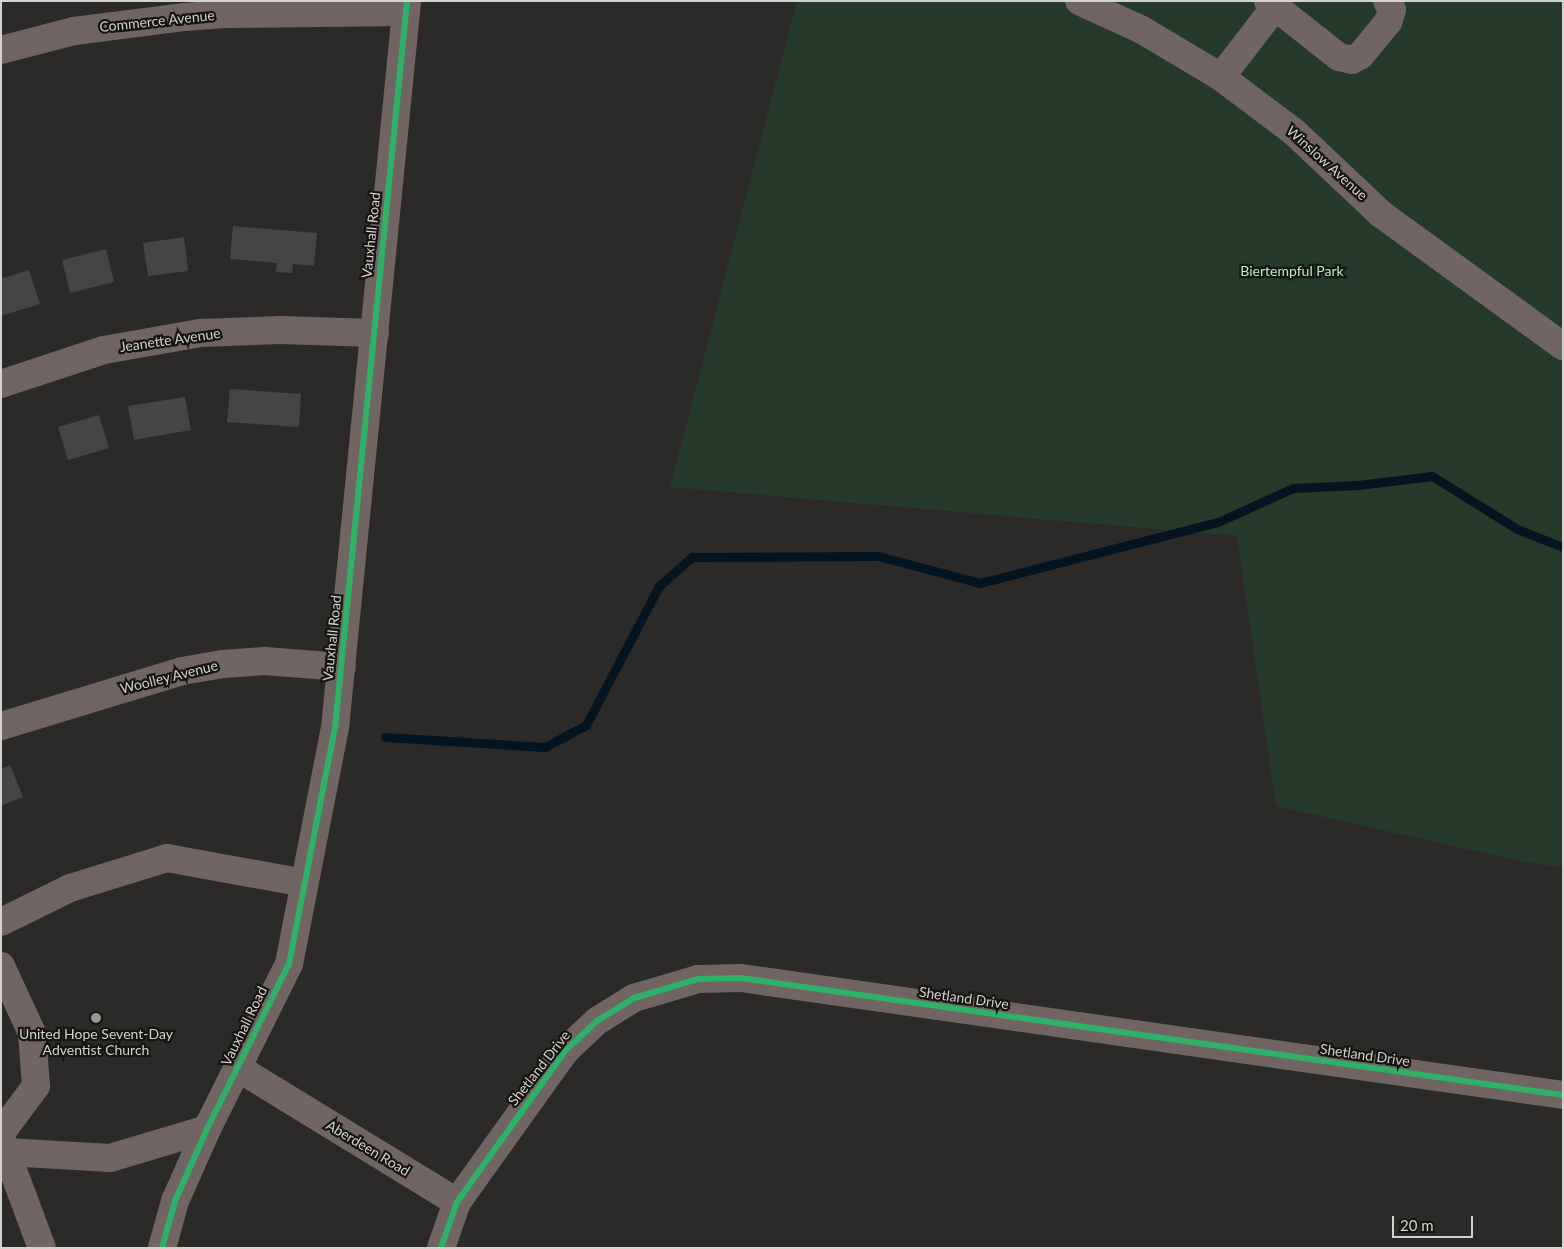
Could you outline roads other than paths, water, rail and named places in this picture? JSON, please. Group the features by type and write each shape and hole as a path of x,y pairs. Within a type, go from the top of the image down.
{"street":[{"name":"Winslow Avenue","path":"1079,1 1142,30 1221,77 1294,132 1381,214 1563,346"},
{"path":"1221,77 1271,4 1339,57 1352,60 1361,55 1388,22 1392,10 1387,1"},
{"name":"Commerce Avenue","path":"1,50 138,12 224,7 406,7"},
{"name":"Vauxhall Road","path":"162,1248 175,1201 207,1129 288,964 305,883 335,728 406,7"},
{"name":"Jeanette Avenue","path":"1,384 104,350 200,333 280,330 374,333"},
{"name":"Woolley Avenue","path":"1,726 182,671 223,664 273,661 342,667"},
{"path":"1,922 70,888 167,858 305,883"},
{"path":"1,966 32,1033 36,1086 3,1141"},
{"name":"Shetland Drive","path":"457,1202 565,1051 580,1035 634,998 698,979 741,978 1563,1096"},
{"name":"Aberdeen Road","path":"238,1068 457,1202"},
{"path":"3,1141 110,1158 207,1129"},
{"path":"3,1141 42,1248"},
{"path":"441,1248 457,1202"}],"waterway":[{"path":"385,737 545,747 586,725 659,586 692,557 878,556 980,583 1218,522 1293,488 1358,485 1432,476 1517,529 1563,547"}],"place":[{"name":"United Hope Sevent-Day Adventist Church","path":"96,1018"}],"park label":[{"name":"Biertempful Park","path":"1292,271"}]}
